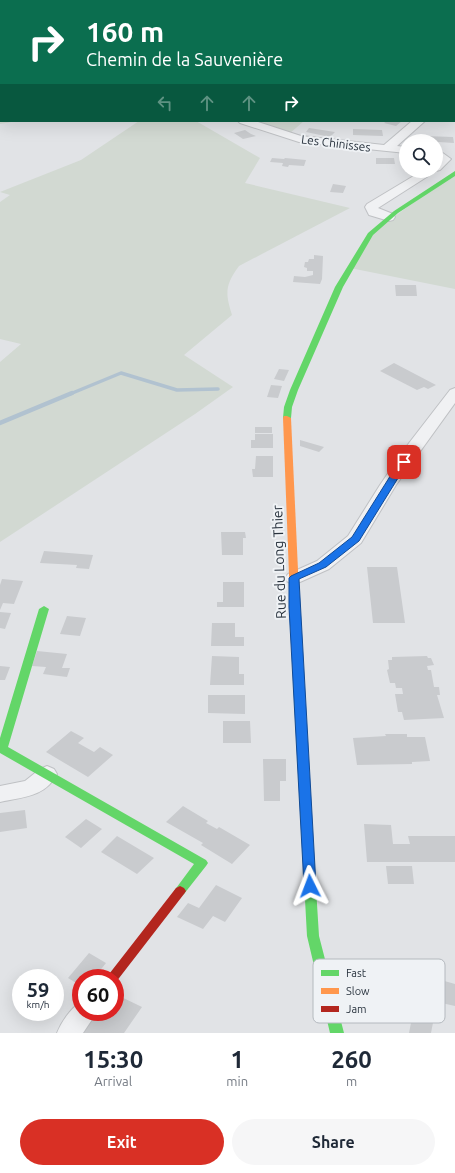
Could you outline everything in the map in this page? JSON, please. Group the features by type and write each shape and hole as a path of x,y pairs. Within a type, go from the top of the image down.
{"main road":[{"name":"Rue du Long Thier","path":"319,959 313,936 295,615 287,431 288,407 339,287 370,234 389,217 455,173"},
{"path":"44,609 2,749 202,863 119,969"},
{"name":"Rue du Long Thier","path":"335,1023 337,1033"}],"street":[{"name":"Les Chinisses","path":"247,122 299,139 399,149"},
{"path":"387,148 418,122"},
{"path":"389,217 373,212 371,207 419,178"},
{"path":"294,578 323,565 355,539 388,485 412,450 455,393"},
{"path":"0,794 31,788 46,774"},
{"path":"69,1033 78,1021"}],"shaded area":[{"path":"0,122 11,122 0,124"},
{"path":"138,122 198,122 260,158 245,183 350,208 239,266 234,273 229,284 227,295 232,315 184,355 233,387 195,414 0,542 0,362 21,344 0,339 0,202 10,195 0,192 81,160"},
{"path":"257,122 303,122 289,134"},
{"path":"455,173 455,289 350,268 370,234"}],"building":[{"path":"386,122 401,122 396,126 384,123"},
{"path":"309,128 335,132 330,137 306,132"},
{"path":"353,129 382,130 383,136 353,135"},
{"path":"245,130 256,136 243,139 234,133"},
{"path":"443,137 453,137 454,143 443,142"},
{"path":"272,158 306,160 304,166 289,165 288,167 282,166 283,163 270,162"},
{"path":"376,158 394,158 395,164 376,164"},
{"path":"333,184 346,186 343,193 330,192"},
{"path":"314,255 323,256 322,279 320,284 293,282 294,276 305,277 313,275 313,271 307,271 307,268 304,267 305,262 308,262 309,259 314,259"},
{"path":"395,285 416,285 417,296 396,296"},
{"path":"394,363 436,385 428,389 424,387 417,390 380,371"},
{"path":"279,369 289,370 284,381 274,379"},
{"path":"271,385 282,386 278,398 267,397"},
{"path":"255,427 272,427 272,433 255,433"},
{"path":"255,434 273,434 273,448 251,448 251,440 255,440"},
{"path":"300,440 324,447 319,452 300,446"},
{"path":"256,456 273,456 273,477 253,477 252,469 255,469"},
{"path":"221,532 245,532 246,538 243,538 243,555 222,555"},
{"path":"44,551 93,555 89,569 76,568 77,565 40,563"},
{"path":"367,567 397,567 405,623 373,623"},
{"path":"2,579 23,581 14,604 3,603 0,610 0,585"},
{"path":"223,582 244,582 244,607 217,607 217,602 223,602"},
{"path":"0,612 11,613 5,629 0,628"},
{"path":"67,616 86,618 80,636 60,634"},
{"path":"212,623 235,623 235,637 244,637 244,646 211,646"},
{"path":"37,651 67,654 62,668 70,668 67,677 43,674 46,667 32,666"},
{"path":"212,656 239,657 239,674 244,674 244,685 210,685"},
{"path":"427,656 428,658 431,658 434,665 427,666 428,670 431,670 434,687 439,687 440,695 437,695 444,718 404,720 402,712 398,712 395,694 403,694 402,688 396,688 395,683 390,683 387,670 389,669 388,660 392,660 392,657"},
{"path":"0,666 10,667 5,680 0,680"},
{"path":"208,695 245,695 245,714 208,713"},
{"path":"223,721 250,721 251,743 223,743"},
{"path":"71,731 84,738 78,743 94,752 100,747 113,755 88,777 46,752"},
{"path":"385,734 407,734 407,737 425,737 430,761 412,762 412,764 357,765 353,738 386,736"},
{"path":"263,759 286,759 286,781 280,781 280,801 264,801"},
{"path":"183,806 208,821 206,823 217,829 219,827 250,845 232,864 201,845 203,843 166,822"},
{"path":"25,810 27,828 0,832 0,813"},
{"path":"86,819 102,829 81,848 65,837"},
{"path":"364,824 391,825 393,844 410,844 408,836 455,836 455,862 367,862"},
{"path":"117,836 154,858 137,874 101,852"},
{"path":"386,866 412,866 414,884 388,884"},
{"path":"216,885 242,898 225,922 213,916 203,929 177,917 188,903 199,908"},
{"path":"89,953 106,963 101,969 76,969"},
{"path":"72,973 72,980 68,978"},
{"path":"445,981 455,984 455,1006 445,1004"},
{"path":"124,998 142,1007 124,1033 82,1033 91,1021 124,1021"},
{"path":"411,1023 433,1023 431,1033 409,1033"}],"waterway":[{"path":"70,394 121,373 177,390 218,389"},
{"path":"0,423 72,393"}],"traffic: fast":[{"path":"287,418 288,407 294,390 339,287 370,234 396,212 455,173"},
{"path":"44,609 2,749 202,863 180,891"},
{"path":"298,679 313,936 319,959"},
{"path":"335,1023 337,1033"}],"traffic: slow":[{"path":"287,418 298,679"}],"traffic: jam":[{"path":"119,969 180,891"}],"route":[{"path":"310,886 294,607 294,578 323,565 355,539 404,462"}]}
